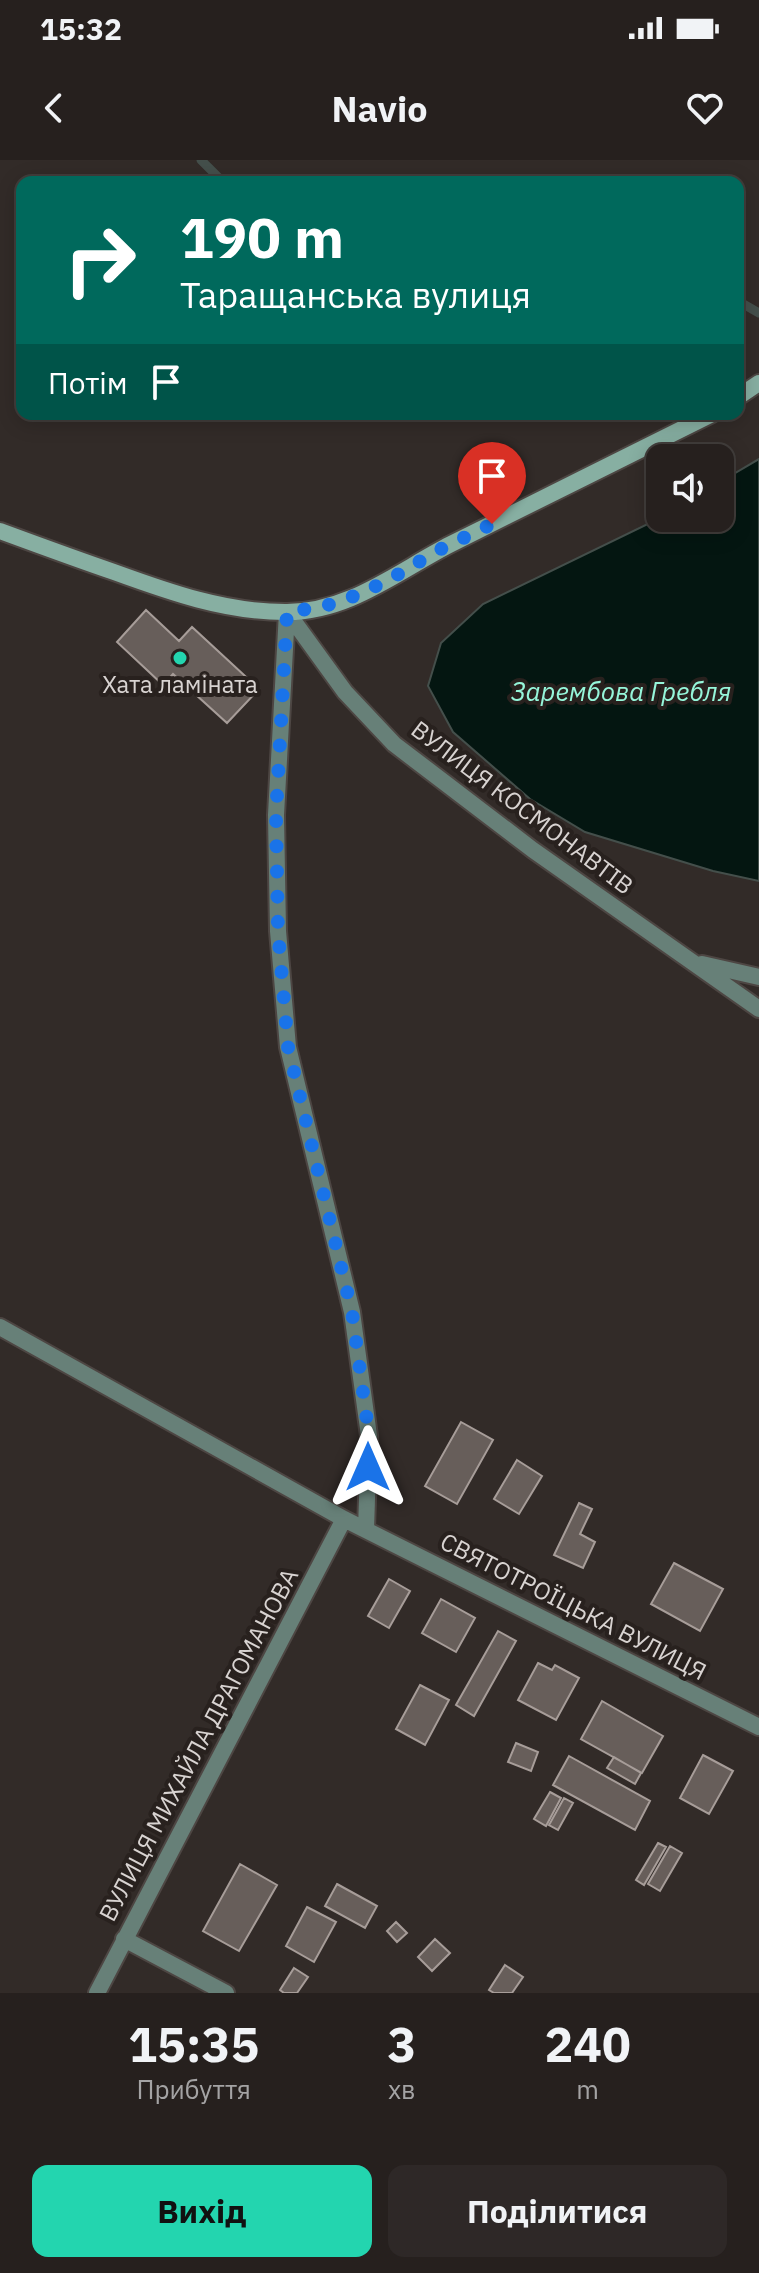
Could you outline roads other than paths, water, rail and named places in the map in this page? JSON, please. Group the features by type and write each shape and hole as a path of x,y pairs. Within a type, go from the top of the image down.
{"main road":[{"path":"0,531 206,603 287,612 322,607 360,594 437,551 700,420"}],"street":[{"name":"ВУЛИЦЯ КОСМОНАВТІВ","path":"287,612 345,692 394,744 533,850 759,1009"},
{"path":"287,612 276,815 278,931 288,1047 352,1312 369,1436 366,1530"},
{"path":"693,962 759,977"},
{"name":"СВЯТОТРОЇЦЬКА ВУЛИЦЯ","path":"0,1327 344,1519 759,1727"},
{"name":"ВУЛИЦЯ МИХАЙЛА ДРАГОМАНОВА","path":"97,1993 344,1519"},
{"path":"124,1939 226,1993"}],"water":[{"name":"Зарембова Гребля","path":"759,459 759,881 713,871 585,832 530,799 453,732 428,686 441,643 483,604 646,525 646,532 734,532 734,474"}],"waterway":[{"path":"201,160 217,176"},
{"path":"744,304 759,313"}],"place":[{"name":"Хата ламіната","path":"180,658"}]}
